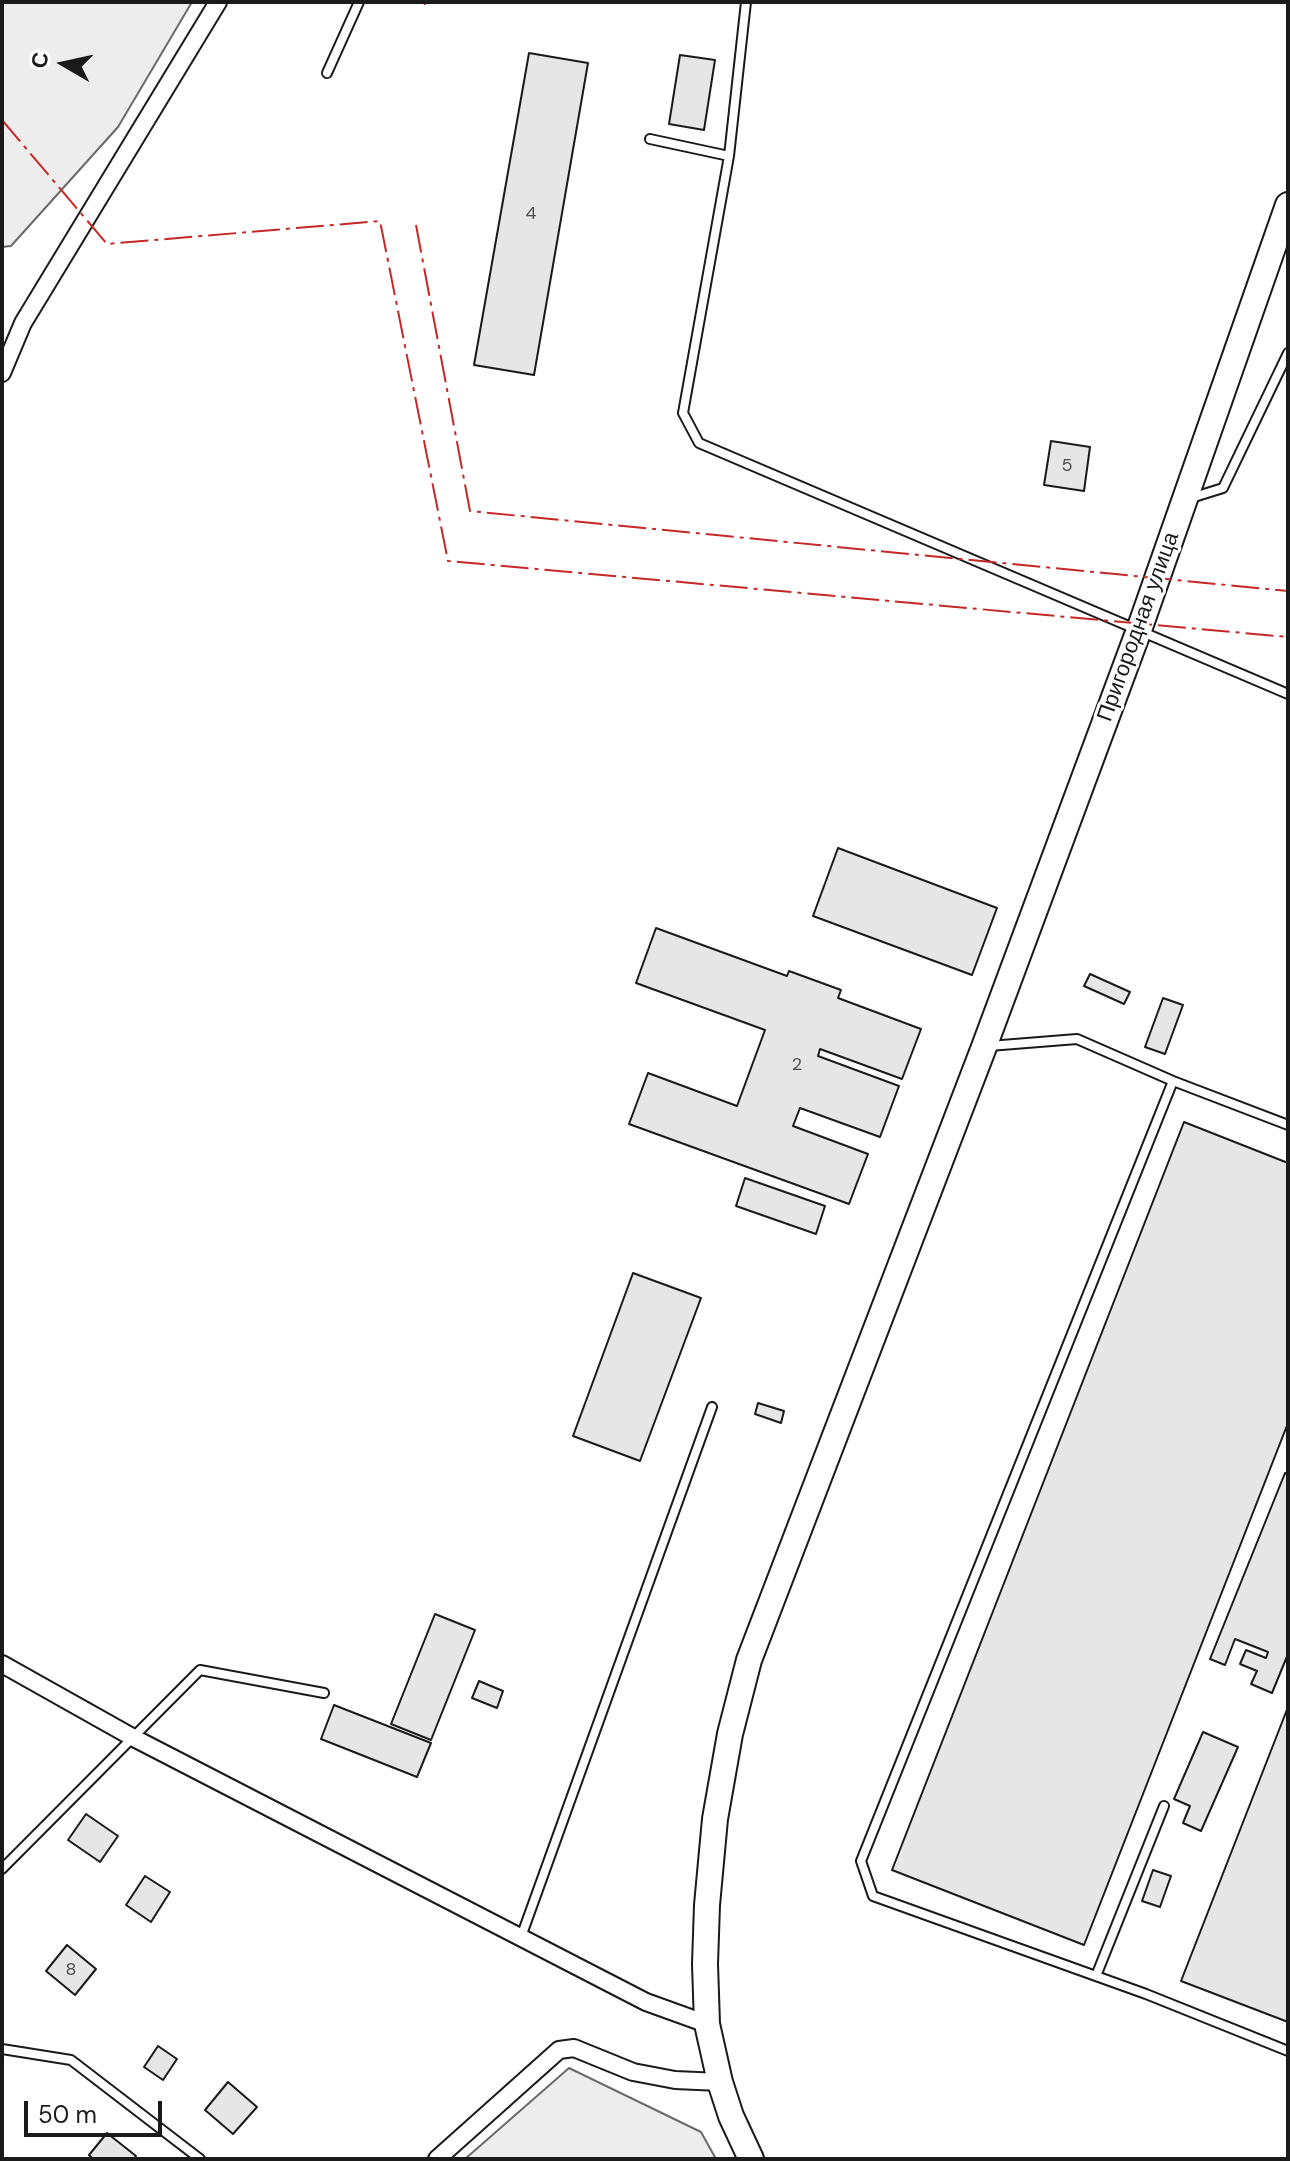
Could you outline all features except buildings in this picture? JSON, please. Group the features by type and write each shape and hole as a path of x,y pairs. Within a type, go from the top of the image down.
{"street":[{"path":"2,373 23,323 218,2"},
{"name":"Пригородная улица","path":"751,2159 731,2116 707,2024 707,1905 715,1819 730,1734 749,1660 984,1047 1139,630 1288,205"},
{"path":"2,1664 132,1737 646,2002 707,2024"},
{"path":"437,2159 559,2050 574,2048 633,2072 675,2080 720,2082"}],"lane":[{"path":"327,73 359,2"},
{"path":"746,2 729,156 683,413 699,443 1288,694"},
{"path":"650,139 729,156"},
{"path":"1184,501 1223,488 1288,353"},
{"path":"984,1047 1077,1039 1173,1081 1288,1125"},
{"path":"1173,1081 861,1861 873,1896 1096,1976 1288,2051"},
{"path":"521,1937 712,1407"},
{"path":"2,1869 200,1670 324,1693"},
{"path":"1096,1976 1164,1806"},
{"path":"2,2049 71,2060 192,2157"}],"shaded area":[{"path":"2,2 192,2 118,127 11,246 2,247"},
{"path":"569,2068 701,2132 716,2159 465,2159"}],"power":[{"path":"2,120 107,244 380,221 448,561 1288,637"},
{"path":"416,225 470,511 1288,591"}]}
